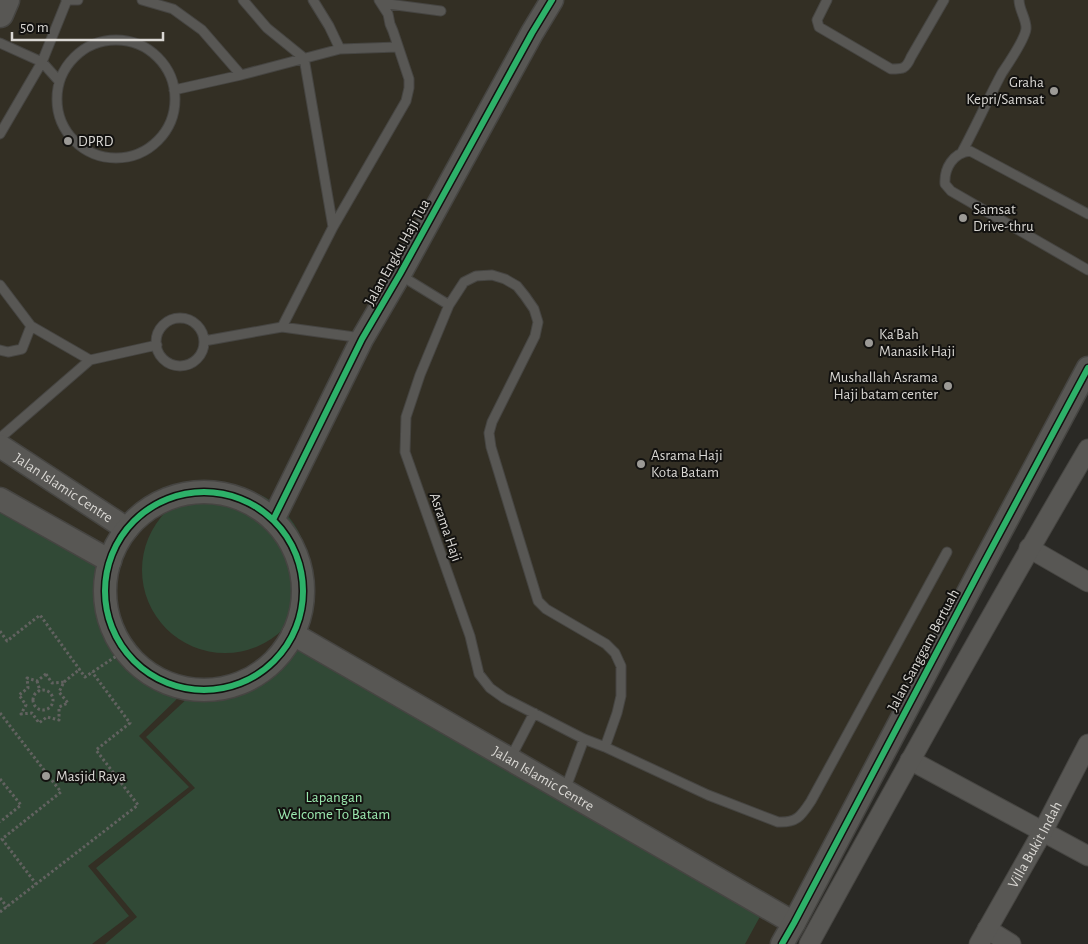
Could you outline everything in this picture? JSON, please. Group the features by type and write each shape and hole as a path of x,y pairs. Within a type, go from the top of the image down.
{"main road":[{"path":"0,14 6,0"}],"street":[{"name":"Jalan Engku Haji Tua","path":"273,520 362,338 400,274 552,0"},
{"name":"Jalan Sanggam Bertuah","path":"782,944 1088,368"},
{"name":"Jalan Islamic Centre","path":"0,446 127,529"},
{"path":"809,944 1029,548 1088,449"},
{"path":"200,492 228,494 254,505 273,520 294,548 302,576 302,606 293,634 276,659 263,671 245,682 225,689 190,690 169,685 149,676 124,651 109,621 104,589 110,561 117,544 127,529 148,510 173,497 200,492"},
{"path":"0,499 110,561"},
{"path":"1029,548 1088,582"},
{"name":"Jalan Islamic Centre","path":"293,634 794,923"},
{"name":"Villa Bukit Indah","path":"983,936 1043,831 1088,744"},
{"path":"910,760 1088,856"},
{"path":"983,936 1011,944"}],"lane":[{"path":"0,134 42,62 66,0 78,0"},
{"path":"142,0 173,9 202,30 242,75"},
{"path":"243,0 267,28 304,58 333,227"},
{"path":"313,0 340,49"},
{"path":"827,0 817,20 819,27 891,69 901,69 908,64 944,0"},
{"path":"1019,0 1019,7 1026,29 1023,37 1001,75 962,152 955,157 946,169 945,184 951,191 1088,270"},
{"path":"380,1 441,11"},
{"path":"282,327 333,227 406,101 409,88 408,79 388,14 380,1"},
{"path":"121,40 140,45 157,56 168,72 174,90 174,109 167,127 156,142 140,153 122,158 102,156 85,150 71,137 60,120 56,101 59,81 68,63 83,49 101,41 121,40"},
{"path":"0,43 42,62 59,81"},
{"path":"174,90 242,75 340,49 398,47"},
{"path":"962,152 970,151 1088,214"},
{"path":"400,274 449,305"},
{"name":"Asrama Haji","path":"605,747 618,713 621,696 620,666 616,653 606,644 546,610 538,601 491,447 489,433 492,422 535,336 538,322 534,309 517,286 505,279 492,275 476,276 464,282 449,305 420,375 406,417 405,452 470,636 479,674 490,688 504,698 584,739 708,795 778,822 788,823 801,816 811,802 947,552"},
{"path":"0,285 32,326 90,360"},
{"path":"178,318 186,318 199,327 204,341 200,355 195,360 181,366 167,362 157,349 158,333 170,320 178,318"},
{"path":"0,350 8,352 22,349 32,326"},
{"path":"204,341 282,327 362,338"},
{"path":"0,438 90,360 157,345"},
{"path":"510,760 534,712"},
{"path":"565,790 584,739"}],"path":[{"path":"0,631 7,641 40,615 85,677 124,651"},
{"path":"52,696 59,692 64,682 80,669"},
{"path":"0,912 138,804 96,750 130,723 92,672"},
{"path":"37,681 46,674 52,683 64,682"},
{"path":"26,705 19,695 28,688 27,678 37,681"},
{"path":"37,681 40,691"},
{"path":"40,691 47,691 52,696 53,702 50,707 46,710 38,709 34,702 35,695 40,691"},
{"path":"47,717 59,720 59,707 68,703 59,692"},
{"path":"34,702 26,705 21,714 32,713 39,723 47,717"},
{"path":"46,710 47,717"},
{"path":"0,713 61,792 2,839 36,884"},
{"path":"0,779 21,806 0,822"},
{"path":"0,898 7,907"}],"shaded area":[{"path":"0,0 1088,0 1088,368 782,944 0,944"}],"green space":[{"path":"217,487 233,487 257,493 284,511 302,538 308,570 302,602 284,629 257,647 233,653 217,653 193,647 172,634 161,623 148,602 142,578 142,562 148,538 161,517 172,506 193,493"},
{"path":"0,502 98,559 104,627 131,665 152,683 183,693 139,736 189,787 88,866 129,916 92,944 0,944"},
{"name":"Lapangan Welcome To Batam","path":"311,631 769,900 745,944 105,944 137,917 96,868 195,788 146,737 206,681 242,679 269,670"}],"cycle path":[{"path":"273,520 362,339 552,0"},
{"path":"782,944 1088,368"},
{"path":"204,492 233,496 251,504 274,521 291,544 299,562 303,591 299,620 291,638 274,661 251,678 233,686 204,690 175,686 157,678 134,661 117,638 109,620 105,591 109,562 117,544 134,521 157,504 175,496 204,492"}],"place":[{"name":"Graha Kepri/Samsat","path":"1054,91"},
{"name":"DPRD","path":"68,141"},
{"name":"Samsat Drive-thru","path":"963,218"},
{"name":"Ka'Bah Manasik Haji","path":"869,343"},
{"name":"Mushallah Asrama Haji batam center","path":"948,386"},
{"name":"Asrama Haji Kota Batam","path":"641,464"},
{"name":"Masjid Raya","path":"46,776"}]}
